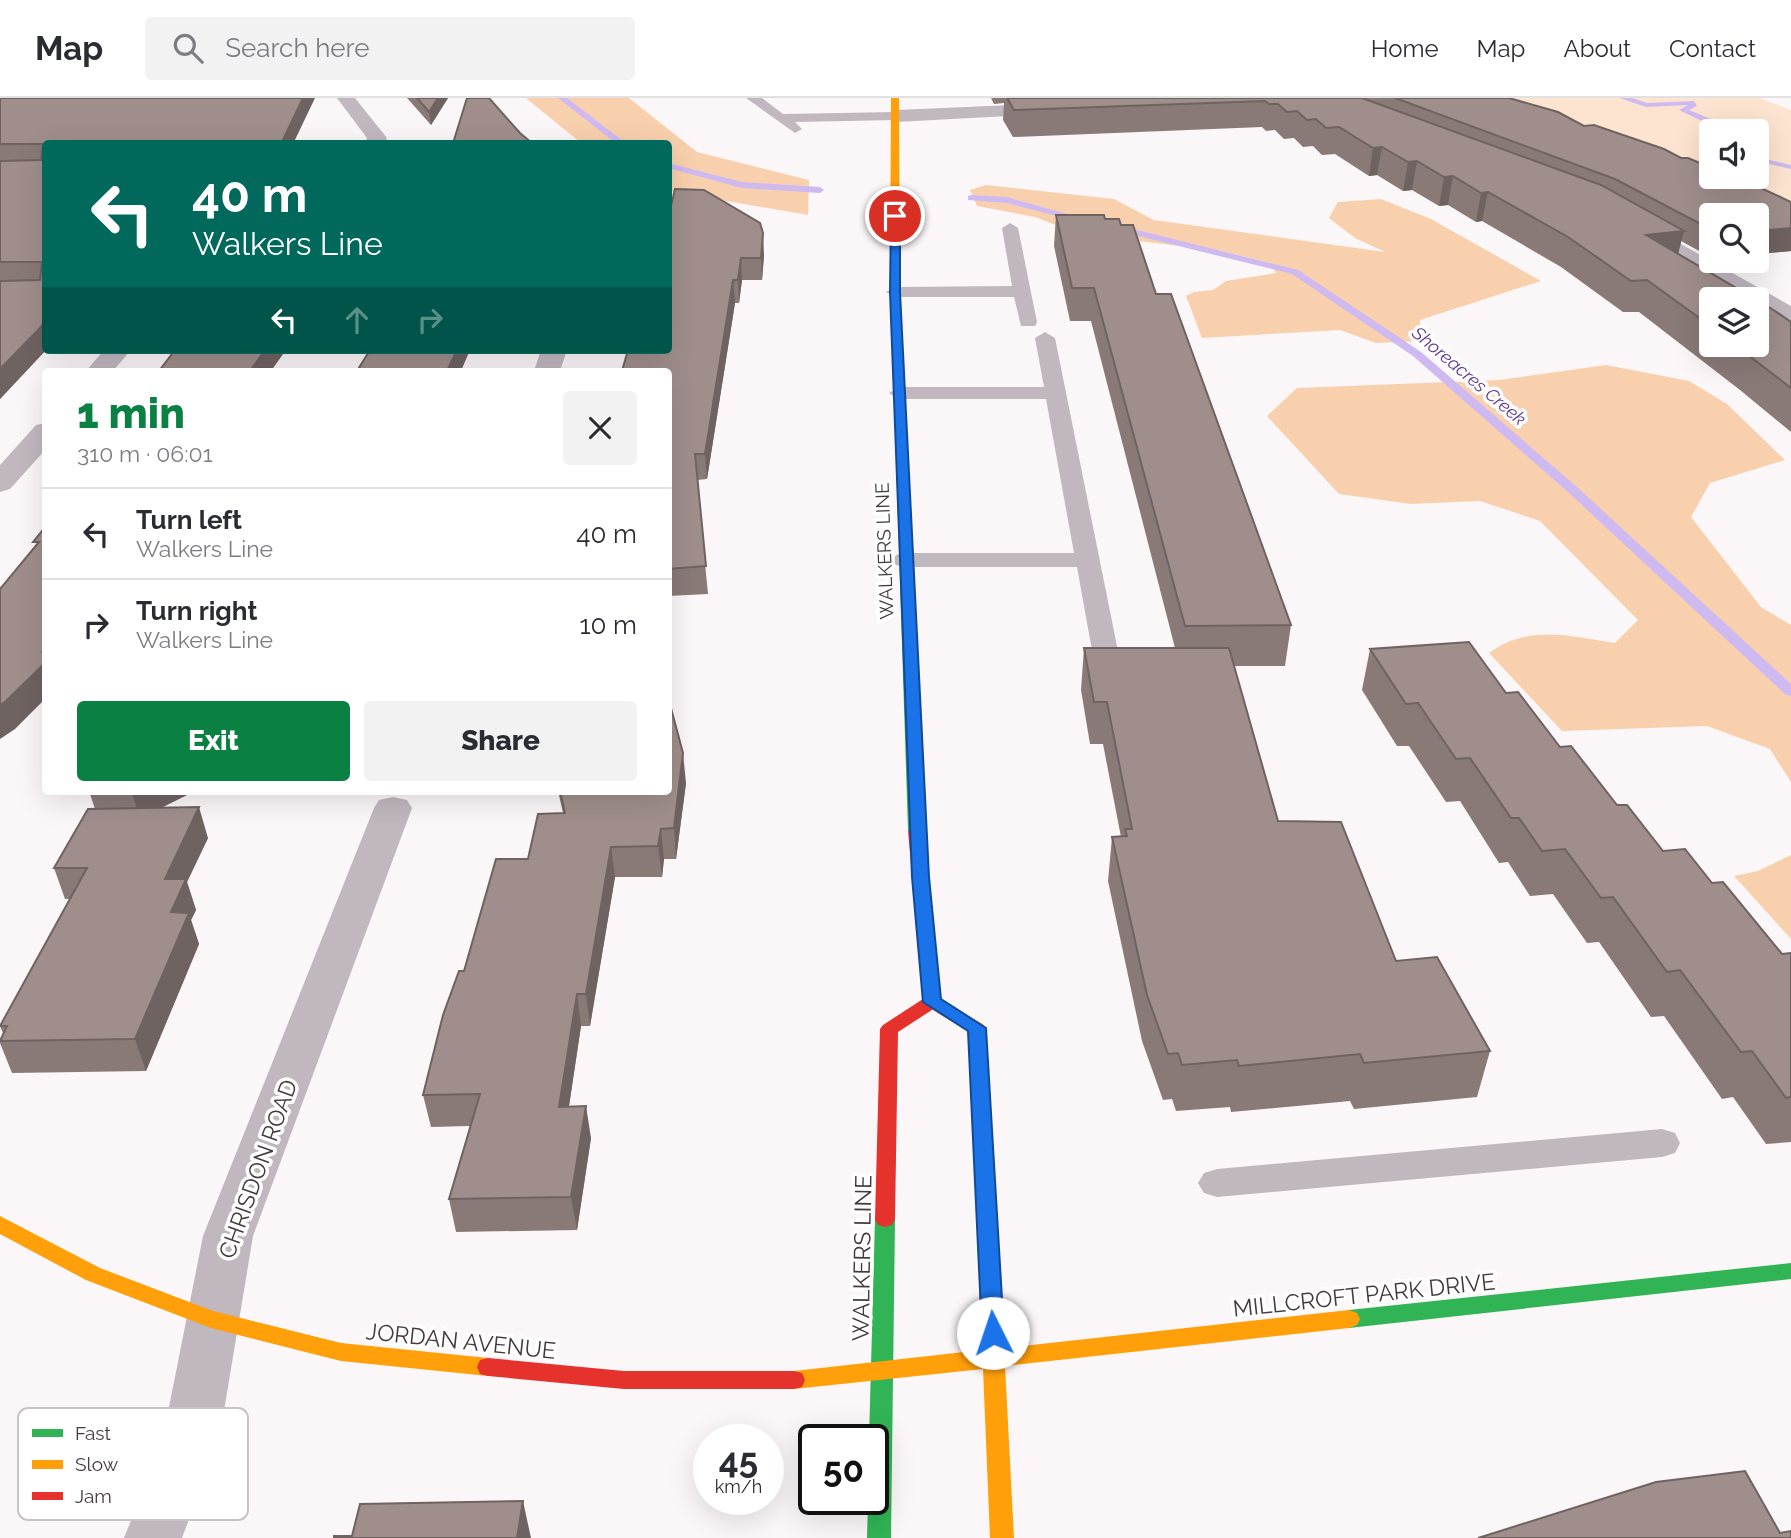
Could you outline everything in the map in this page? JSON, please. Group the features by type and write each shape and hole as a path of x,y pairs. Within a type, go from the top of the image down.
{"main road":[{"name":"WALKERS LINE","path":"879,1538 889,1029 932,1002 916,827 895,292 895,107"},
{"path":"932,1002 977,1028 1002,1538"},
{"name":"JORDAN AVENUE","path":"0,1224 93,1274 211,1319 341,1352 624,1380 794,1380 942,1364"},
{"name":"MILLCROFT PARK DRIVE","path":"942,1364 1791,1271"}],"street":[{"path":"346,98 376,140"},
{"path":"895,107 1075,109"},
{"path":"1613,213 1791,316"},
{"path":"103,368 115,354"},
{"path":"2,478 42,435"},
{"name":"CHRISDON ROAD","path":"196,1408 228,1236 393,808"},
{"name":"CHRISDON ROAD","path":"153,1538 160,1520"}],"lane":[{"path":"753,98 805,138"},
{"path":"780,117 895,107"},
{"path":"1010,228 1028,321"},
{"path":"895,292 1022,291"},
{"path":"1045,338 1106,656"},
{"path":"899,393 1055,393"},
{"path":"905,560 1088,560"},
{"path":"1217,1183 1662,1143"}],"shaded area":[{"path":"526,98 629,98 697,152 809,180 808,215 672,192 672,140 577,140"},
{"path":"1488,98 1760,98 1791,110 1791,208 1739,189 1769,189 1769,119 1699,119 1699,175"},
{"path":"986,185 1114,199 1154,220 1385,252 1355,238 1329,218 1338,202 1381,199 1431,219 1541,281 1420,320 1421,341 1376,343 1340,330 1202,338 1186,296 1194,292 1213,290 1226,281 1276,273 1270,263 1222,251 1079,234 1035,217 977,206 970,190"},
{"path":"1606,365 1689,381 1727,404 1785,460 1710,483 1691,517 1761,607 1791,625 1791,782 1770,749 1707,726 1562,731 1489,653 1519,638 1535,635 1566,635 1615,643 1638,620 1540,521 1480,501 1411,504 1339,494 1267,416 1297,388 1499,380"},
{"path":"1791,855 1791,939 1734,876 1758,871"}],"building":[{"path":"0,98 303,98 283,140 42,140 42,144 0,144"},
{"path":"417,98 438,98 429,112"},
{"path":"467,98 489,98 528,140 454,140"},
{"path":"1007,98 1362,98 1601,185 1684,231 1646,235 1699,266 1699,273 1711,273 1735,287 1699,287 1699,318 1647,280 1631,281 1568,237 1488,192 1481,193 1453,176 1444,177 1417,161 1408,162 1382,147 1373,148 1339,127 1326,128 1316,119 1307,120 1297,111 1287,112 1278,104 1265,101 1014,110"},
{"path":"1395,98 1509,98 1558,112 1584,126 1594,125 1699,163 1699,189 1763,189 1791,202 1791,228 1769,230 1769,203 1699,203 1699,223 1615,179"},
{"path":"42,152 42,262 0,262 0,161 41,160"},
{"path":"675,189 704,190 760,223 763,233 761,258 741,258 738,280 733,280 705,454 695,454 706,566 672,569 672,368 623,368 627,354 672,354 672,201"},
{"path":"1056,215 1104,215 1105,219 1119,219 1121,225 1133,225 1156,294 1171,294 1291,625 1185,626 1094,288 1072,288"},
{"path":"42,262 42,325 0,369 0,281 40,280"},
{"path":"1769,307 1791,322 1791,388 1751,357 1769,357"},
{"path":"172,354 262,354 252,368 161,368"},
{"path":"368,354 455,354 448,368 359,368"},
{"path":"42,531 42,666 0,705 0,589 39,542 33,542"},
{"path":"1469,642 1506,693 1518,692 1560,747 1571,746 1617,805 1627,805 1663,851 1685,849 1712,883 1723,882 1782,954 1791,953 1791,1097 1786,1098 1752,1051 1741,1052 1680,970 1667,972 1613,897 1601,898 1565,849 1542,851 1519,818 1511,818 1470,758 1456,759 1418,703 1406,704 1370,649"},
{"path":"1084,648 1229,648 1278,821 1341,822 1396,961 1437,957 1490,1051 1364,1063 1360,1054 1239,1066 1237,1060 1182,1065 1178,1053 1168,1054 1147,995 1112,837 1127,836 1125,829 1132,829 1107,702 1094,702"},
{"path":"672,712 683,753 674,828 661,829 658,846 611,847 586,994 577,994 559,1107 586,1106 571,1197 449,1199 480,1094 423,1095 443,1015 459,971 464,971 496,859 528,859 538,814 565,813 561,795 672,795"},
{"path":"199,807 165,879 186,879 171,912 189,913 135,1039 0,1041 7,1026 0,1026 87,868 54,868 88,809"},
{"path":"1745,1471 1780,1533 1791,1531 1791,1538 1478,1538 1656,1482"},
{"path":"523,1501 517,1538 334,1538 352,1536 360,1504"}],"waterway":[{"name":"Shoreacres Creek","path":"562,98 618,140"},
{"name":"Shoreacres Creek","path":"1624,98 1646,105 1691,103 1693,106 1683,110 1703,119"},
{"name":"Shoreacres Creek","path":"1769,162 1791,167"},
{"name":"Shoreacres Creek","path":"672,166 742,185 820,190"},
{"name":"Shoreacres Creek","path":"971,198 1006,200 1085,220"},
{"name":"Shoreacres Creek","path":"1117,228 1295,272 1417,354 1573,490 1791,692"}],"traffic: fast":[{"path":"903,491 916,831"},
{"path":"879,1538 885,1219"},
{"path":"1349,1319 1791,1271"}],"traffic: slow":[{"path":"895,98 895,292 903,491"},
{"path":"932,1002 977,1028 1002,1538"},
{"path":"0,1224 93,1274 211,1319 341,1352 488,1367"},
{"path":"794,1380 1349,1319"}],"traffic: jam":[{"path":"916,831 932,1002"},
{"path":"885,1219 889,1029 932,1002"},
{"path":"488,1367 624,1380 794,1380"}],"route":[{"path":"895,216 895,292 916,827 932,1002 977,1028 993,1333"}]}
